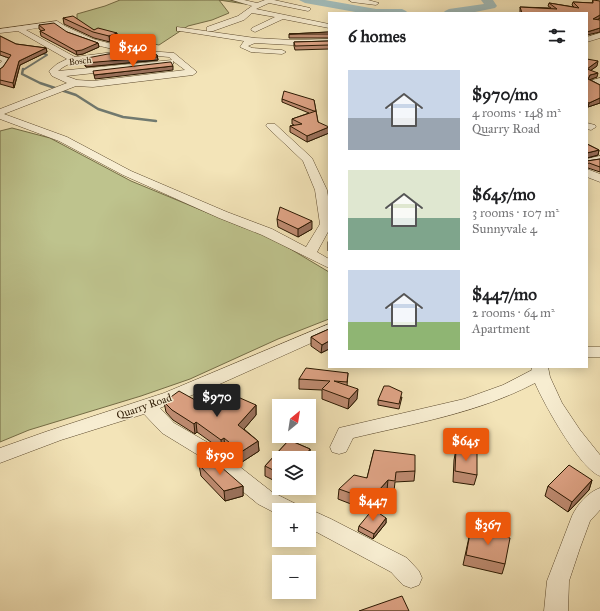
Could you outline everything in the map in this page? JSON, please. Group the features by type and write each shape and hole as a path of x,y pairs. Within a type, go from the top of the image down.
{"street":[{"path":"235,0 257,5"},
{"path":"210,29 241,18 257,5 270,0 308,9"},
{"path":"352,0 372,2"},
{"path":"250,10 328,26"},
{"path":"268,31 252,30 281,17"},
{"path":"0,31 57,23 62,28 90,41 135,52 171,55 193,72 92,84 74,83 52,71 58,65 73,59 135,52"},
{"path":"221,26 235,28"},
{"path":"20,29 73,59"},
{"path":"180,29 281,43 328,42"},
{"path":"320,32 328,31"},
{"path":"588,40 600,35"},
{"path":"254,40 245,44 244,47 257,51 292,52"},
{"path":"0,56 7,60 0,69"},
{"name":"Bosch","path":"56,74 178,60"},
{"path":"600,80 592,83 600,86"},
{"path":"0,112 74,83"},
{"path":"0,116 63,139 127,173 267,232 328,264"},
{"path":"271,126 308,160 321,190 326,224 309,254"},
{"path":"588,162 600,159"},
{"path":"588,173 600,179"},
{"name":"Quarry Road","path":"0,456 63,432 176,395 328,329"},
{"path":"339,447 346,433 467,405 509,389 540,370 567,426 590,459 600,468"},
{"path":"146,406 168,428 205,450 265,498 275,503"},
{"path":"556,611 558,582 569,548 582,516 600,496"},
{"path":"316,521 399,565 411,578"}],"green space":[{"path":"120,0 219,0 229,13 212,20 188,26 159,45 99,33 77,21 77,14"},
{"path":"219,0 229,0 252,5"},
{"path":"12,128 50,138 131,181 242,227 267,235 328,271 328,319 278,339 190,379 141,396 29,430 0,442 0,131"}],"building":[{"path":"593,0 600,1 600,15 593,19 600,20 600,28 588,32 588,12 522,12 520,7 557,9 549,3 579,8 573,2 593,3"},
{"path":"73,16 94,30 98,28 117,33 109,36 93,32 63,18"},
{"path":"54,23 67,32 98,43 76,51 40,31 45,30 39,25"},
{"path":"328,32 328,34 289,34"},
{"path":"0,36 16,44 46,48 19,61 13,83 0,80 0,69 11,55 0,51"},
{"path":"328,41 328,45 295,46 294,42"},
{"path":"135,52 157,55 157,57 85,63 82,59 108,54"},
{"path":"588,59 598,61 588,68"},
{"path":"171,62 173,66 94,75 93,71"},
{"path":"588,69 598,73 590,75 588,79"},
{"path":"588,79 600,85 600,98 589,103"},
{"path":"284,91 314,100 316,111 282,99"},
{"path":"316,111 318,122 328,127 307,136 290,126 302,124 292,119"},
{"path":"588,144 599,150 588,153"},
{"path":"600,159 600,167 589,163 588,161"},
{"path":"280,207 312,221 298,229 277,219"},
{"path":"328,329 328,342 322,345 311,337"},
{"path":"306,368 348,373 347,382 334,381 358,389 349,399 322,389 330,381 299,379"},
{"path":"384,386 389,386 402,392 399,404 378,400"},
{"path":"179,391 213,410 231,394 256,405 238,425 258,441 241,452 224,438 221,440 196,422 194,424 172,410 164,402"},
{"path":"286,443 296,443 310,449 309,451 279,451"},
{"path":"456,449 477,453 477,475 455,471"},
{"path":"374,450 415,455 415,471 396,472 395,481 388,480 370,500 339,489 354,475 367,478"},
{"path":"272,458 272,470 265,466"},
{"path":"213,460 243,486 224,491 199,465"},
{"path":"569,465 592,480 572,502 548,486"},
{"path":"373,509 386,518 374,534 359,526"},
{"path":"471,528 510,538 505,564 466,555"},
{"path":"402,596 409,611 359,611"}],"waterway":[{"path":"305,0 376,12"},
{"path":"455,12 491,6 487,0"},
{"path":"23,70 47,55 40,52"},
{"path":"23,69 22,74 40,83 76,95 98,109 123,117 156,121"}]}
